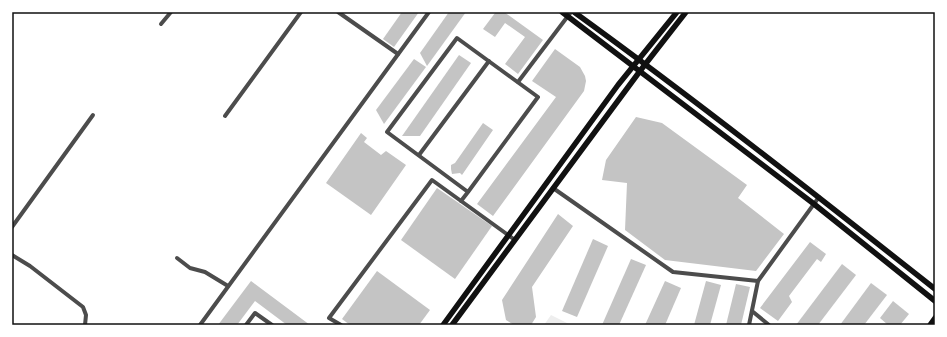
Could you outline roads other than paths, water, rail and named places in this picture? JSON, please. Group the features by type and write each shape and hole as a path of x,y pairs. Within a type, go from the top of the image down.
{"main road":[{"path":"562,12 569,14 633,66 814,204 935,301"},
{"path":"574,12 645,64 819,197 935,289"},
{"path":"443,325 638,59 677,12"},
{"path":"452,325 645,64 686,12"},
{"path":"930,325 935,318"}],"street":[{"path":"161,24 171,12"},
{"path":"225,116 301,12"},
{"path":"338,12 398,54"},
{"path":"200,325 429,12"},
{"path":"518,82 569,14"},
{"path":"461,201 468,192 538,97 457,38 388,132 468,192"},
{"path":"419,155 489,61"},
{"path":"12,227 93,115"},
{"path":"340,325 329,318 432,180 516,240"},
{"path":"553,188 673,272 758,281"},
{"path":"749,325 758,281 819,197"},
{"path":"12,255 30,266 83,307 86,315 85,325"},
{"path":"177,258 190,268 205,272 228,286"},
{"path":"752,311 769,325"},
{"path":"246,325 255,313 272,325"}]}
